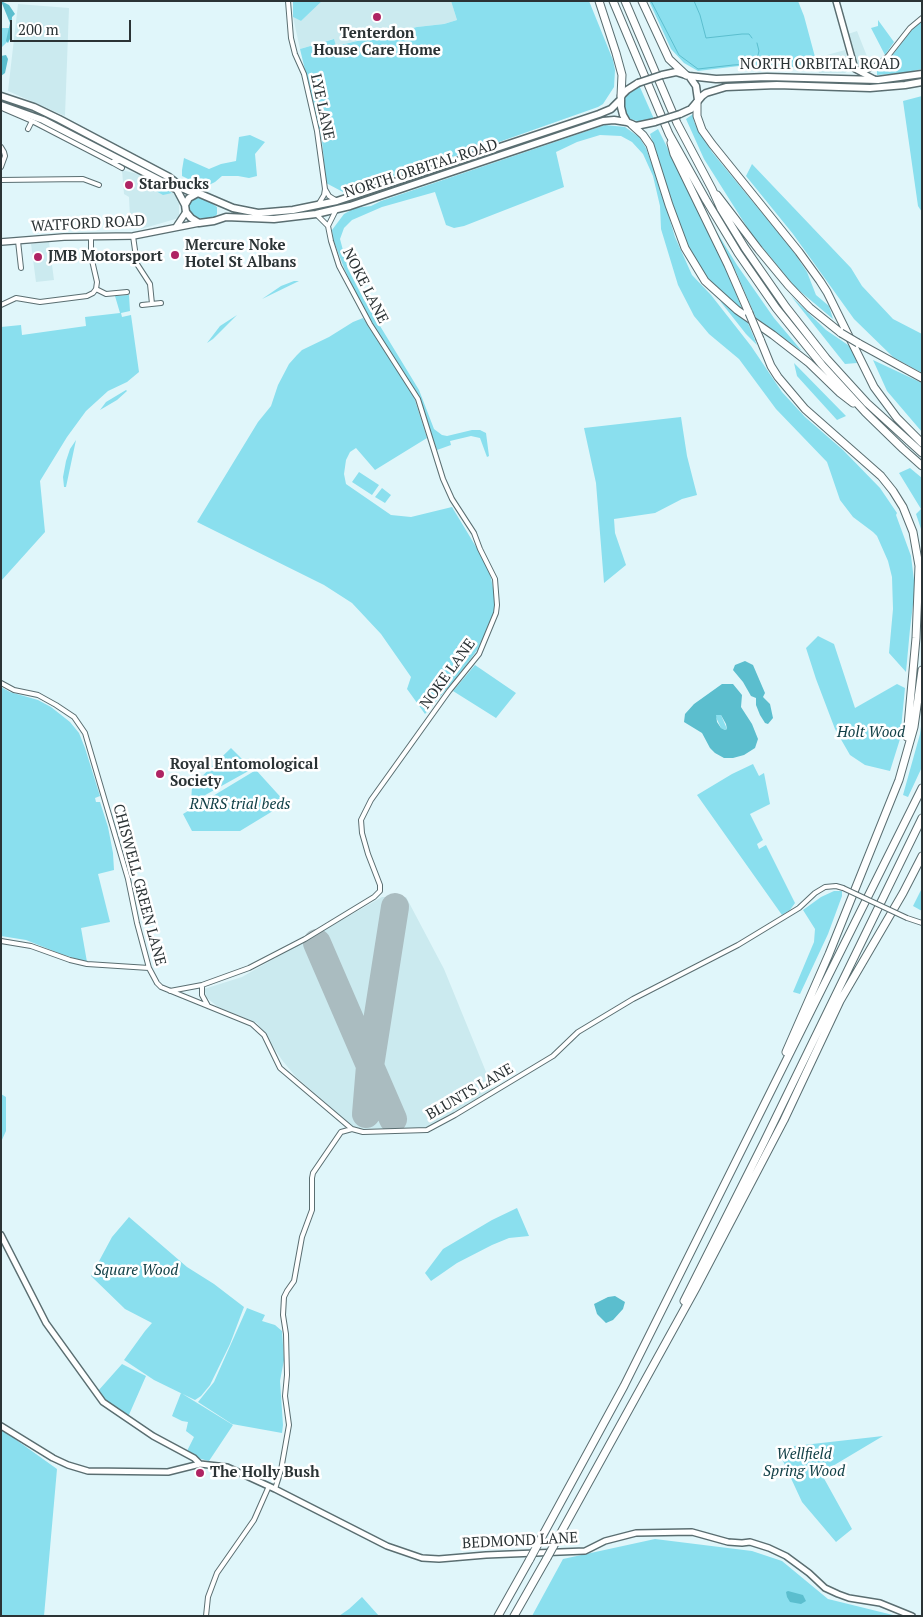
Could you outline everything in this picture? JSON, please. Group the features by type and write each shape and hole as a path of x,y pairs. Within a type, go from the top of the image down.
{"highway":[{"path":"599,1 623,82 622,112 650,144 684,248 705,281 738,310 809,363 840,393 865,412"},
{"path":"613,1 669,134 710,208 738,253 776,308 822,364 865,412 922,466"},
{"path":"625,1 674,117 721,209 745,248 786,307 826,358 868,402 922,453"},
{"path":"642,1 669,60 687,75 696,86 697,116 702,130 820,280 874,387 897,418 922,443"},
{"name":"NORTH ORBITAL ROAD","path":"218,202 240,210 258,213 282,212 337,201 592,117 611,108 627,90 638,83 676,72 716,80 767,77 878,80 922,74"},
{"name":"NORTH ORBITAL ROAD","path":"218,219 226,217 287,218 336,210 608,120 641,126 655,122 691,109 706,93 718,88 749,85 870,88 922,82"},
{"path":"4,97 21,111"},
{"path":"1,106 21,111 61,129 123,165 173,188 180,194 191,218 199,223 208,223 218,219 220,212 218,202 202,194 195,194 184,189 169,177 73,127 34,108 4,97"},
{"path":"669,134 674,154 728,265 771,366 805,409 881,476 903,506 913,532 919,566 916,638 904,765"},
{"path":"712,189 759,250 810,308 841,333 922,378"},
{"path":"186,209 189,198 195,194"},
{"path":"753,1128 828,954 904,765 914,727 922,670"},
{"path":"498,1616 624,1386 922,788"},
{"path":"626,1414 636,1391 738,1194 922,818"},
{"path":"514,1616 663,1349 784,1120 840,1001 903,893 922,856"}],"main road":[{"path":"176,227 186,209"},
{"name":"WATFORD ROAD","path":"1,242 133,236 199,223"}],"street":[{"name":"LYE LANE","path":"288,1 291,38 295,54 304,74 317,131 325,189"},
{"path":"836,1 854,66 859,72 878,80"},
{"path":"846,80 884,60 910,28 922,18"},
{"path":"1,106 113,163 123,165"},
{"path":"28,129 32,121"},
{"path":"1,147 4,152 1,167"},
{"path":"113,163 114,161 123,165"},
{"path":"1,180 83,179 99,185"},
{"path":"325,189 329,196 337,201"},
{"path":"317,206 324,195 325,189"},
{"path":"316,214 328,226 336,210"},
{"name":"NOKE LANE","path":"170,991 202,985 249,968 297,943 374,897 380,891 380,885 362,833 362,820 371,800 444,697 479,654 496,613 495,579 474,533 452,499 443,479 418,399 370,324 350,288 335,255 328,226"},
{"path":"133,236 137,264 150,284 152,304"},
{"path":"1,305 16,298 40,302 84,297 92,294 96,289 97,282 91,256 91,237"},
{"path":"18,241 21,268"},
{"path":"96,289 106,294 127,292"},
{"path":"142,305 162,304"},
{"name":"CHISWELL GREEN LANE","path":"1,683 14,690 38,696 56,705 74,718 85,733 128,879 149,968 157,983 170,991 252,1024 264,1036 280,1068 352,1129"},
{"name":"BLUNTS LANE","path":"341,1132 352,1129 362,1132 426,1130 441,1123 553,1056 578,1032 633,1000 738,945 799,908 815,893 825,887 836,886 843,888 907,918 922,923"},
{"path":"1,941 31,946 87,964 149,968"},
{"path":"202,985 202,995 208,1006"},
{"path":"206,1616 208,1597 216,1573 254,1520 281,1470 289,1425 285,1396 287,1375 286,1334 283,1315 284,1297 294,1281 302,1236 312,1210 313,1173 341,1132 343,1121"},
{"path":"1,1235 46,1323 103,1402 153,1436 194,1458 200,1464"},
{"path":"1,1426 68,1466 88,1471 168,1472 200,1464"},
{"name":"BEDMOND LANE","path":"200,1464 226,1467 272,1487 387,1546 422,1558 439,1559 585,1551 605,1540 636,1533 692,1532 728,1542 750,1542 769,1548 786,1556 825,1588 849,1598 880,1603 912,1616"}],"shaded area":[{"path":"1,1 9,5 15,14 12,17 12,35 8,43 6,41 10,23"},
{"path":"322,1 451,1 457,20 335,46 333,39 300,49 293,17 301,21"},
{"path":"18,4 69,8 65,116 8,91"},
{"path":"857,31 870,64 860,68 857,66 848,34"},
{"path":"845,50 849,70 845,73 819,73 816,58"},
{"path":"6,55 8,59 5,73 1,76 1,56"},
{"path":"122,170 146,176 172,191 179,202 179,218 141,229 139,219 130,218 129,197 124,194"},
{"path":"49,242 54,280 36,282 31,244"},
{"path":"745,661 753,665 765,693 763,697 770,704 773,718 768,724 765,723 760,715 756,705 756,698 751,696 733,670 735,665"},
{"path":"722,684 733,684 742,695 741,707 752,724 758,739 755,748 744,755 733,758 724,758 715,753 702,733 684,722 685,714 694,704","holes":["716,715 721,715 726,724 727,729 725,730 717,722"]},
{"path":"382,897 406,897 444,969 493,1089 455,1113 426,1128 365,1130 353,1127 296,1077 257,1023 218,1007 207,998 204,989 242,977"},
{"path":"615,1296 625,1302 623,1309 613,1320 606,1323 597,1314 594,1304 608,1297"},
{"path":"786,1592 803,1595 806,1601 801,1604 790,1602"}],"green space":[{"path":"293,1 322,1 301,21 293,17"},
{"path":"451,1 589,1 613,60 615,70 614,87 603,104 598,107 499,142 343,192 326,183 322,141 300,49 334,39 336,46 417,27 444,24 457,20"},
{"path":"649,1 798,1 818,68 739,66 698,71 684,63 671,49"},
{"path":"878,20 894,42 885,55 871,28 878,26"},
{"path":"922,21 922,69 904,73 877,75 877,68 888,61 911,31"},
{"path":"1,28 10,28 7,42 1,48"},
{"path":"639,85 654,119 641,122 630,119 624,110 626,94"},
{"path":"922,96 922,212 918,206 903,101"},
{"path":"693,114 694,122 712,152 793,251 807,272 816,295 829,306 833,319 795,287 750,232 704,159 686,119"},
{"path":"605,125 625,127 639,137 646,148 675,237 692,275 711,295 751,346 782,392 805,417 843,450 880,488 897,513 896,515 911,556 915,588 906,672 889,653 893,609 892,577 888,561 877,536 853,517 840,500 827,462 776,409 739,359 709,334 694,316 678,285 661,229 660,206 653,176 643,154 632,142 621,136 600,135 577,142 556,152 564,187 464,226 454,228 446,225 435,192 382,207 352,220 344,228 340,239 348,269 363,298 419,390 434,429 447,436 480,430 486,433 489,456 487,457 480,438 471,436 450,441 451,445 437,450 416,393 366,314 344,268 333,239 332,230 344,214 355,208 371,206"},
{"path":"658,129 718,249 743,311 709,281 685,241 650,134"},
{"path":"250,135 265,142 255,154 257,176 249,178 222,176 205,187 182,176 184,158 209,169 236,161 239,137"},
{"path":"752,164 851,268 862,286 893,319 922,334 922,373 893,357 854,319 793,234 746,176"},
{"path":"142,177 172,193 163,195 145,185"},
{"path":"198,197 217,207 217,214 214,218 204,219 194,217 191,214 188,205 191,200"},
{"path":"712,226 774,318 801,350 756,318 736,272"},
{"path":"299,281 262,299 281,286"},
{"path":"129,295 130,311 121,313 122,317 131,315 139,372 127,382 108,391 86,411 67,437 40,481 45,532 1,581 1,327 21,325 22,335 86,326 85,317 120,313 115,296"},
{"path":"791,296 826,330 851,347 857,363 845,364"},
{"path":"720,301 748,323 757,345 746,334"},
{"path":"237,315 213,339 207,343 220,326"},
{"path":"363,318 414,397 427,438 375,470 356,448 350,452 346,460 344,474 346,484 391,515 411,517 452,507 487,565 494,593 495,607 493,618 483,642 459,675 425,714 407,689 411,677 381,634 352,603 324,585 197,522 258,422 271,406 278,385 289,364 302,350"},
{"path":"873,360 922,383 922,432 887,391"},
{"path":"794,363 846,416 837,420 797,376"},
{"path":"126,390 117,400 100,410 106,402"},
{"path":"681,417 687,456 697,495 682,499 655,513 614,519 615,533 626,565 604,583 596,483 584,428"},
{"path":"76,440 66,487 64,487 63,477 66,461 70,449"},
{"path":"910,468 922,478 922,532 916,514 921,509 899,473"},
{"path":"359,472 379,485 372,495 352,482"},
{"path":"382,488 391,495 385,503 375,497"},
{"name":"Holt Wood","path":"818,636 834,644 855,708 897,684 905,688 900,739 890,771 865,765 850,755 835,729 806,648"},
{"path":"475,665 516,693 496,718 453,691"},
{"path":"1,687 10,692 38,700 51,707 70,722 79,733 85,748 100,796 95,798 96,802 100,802 108,827 114,870 98,874 110,922 81,928 87,962 26,940 1,936"},
{"path":"715,715 721,715 727,729 721,728"},
{"path":"922,719 922,767 908,797 903,795 920,734"},
{"path":"231,748 252,769 191,803 192,786"},
{"path":"753,764 759,776 764,773 770,804 750,814 763,840 757,844 759,849 766,845 795,903 790,910 782,915 697,795"},
{"name":"RNRS trial beds","path":"256,770 286,803 240,831 192,831 183,814"},
{"path":"922,888 922,911 913,906"},
{"path":"834,891 842,891 842,896 828,934 800,994 793,992 814,942 815,929 803,910 821,897"},
{"path":"1,1094 6,1097 6,1131 1,1142"},
{"path":"517,1208 529,1236 509,1238 492,1245 457,1263 431,1281 425,1273 443,1249 492,1220"},
{"name":"Square Wood","path":"129,1217 187,1267 214,1284 244,1307 230,1344 210,1385 195,1400 154,1380 124,1360 152,1323 125,1309 91,1276 112,1237"},
{"path":"247,1308 265,1315 262,1321 275,1325 282,1331 284,1360 280,1381 282,1433 232,1424 198,1402 214,1382"},
{"path":"122,1364 146,1376 128,1417 102,1398 98,1391"},
{"path":"181,1393 233,1425 209,1461 187,1451 194,1437 186,1431 188,1422 172,1416"},
{"path":"1,1429 57,1469 44,1616 1,1616"},
{"name":"Wellfield Spring Wood","path":"883,1436 821,1473 852,1529 836,1542 802,1502 777,1448"},
{"path":"655,1539 752,1551 782,1561 828,1599 897,1616 532,1616 563,1559"},
{"path":"362,1597 379,1616 339,1616 349,1609"}],"waterway":[{"path":"651,1 679,55 698,69 750,64 758,55 757,43"},
{"path":"694,1 706,38 742,34 749,34 752,38"}],"runway":[{"path":"366,1114 370,1066 395,907"},
{"path":"317,943 393,1119"}],"place":[{"name":"Tenterdon House Care Home","path":"377,17"},
{"name":"Starbucks","path":"129,185"},
{"name":"Mercure Noke Hotel St Albans","path":"175,255"},
{"name":"JMB Motorsport","path":"38,257"},
{"name":"Royal Entomological Society","path":"160,774"},
{"name":"The Holly Bush","path":"200,1473"}]}
